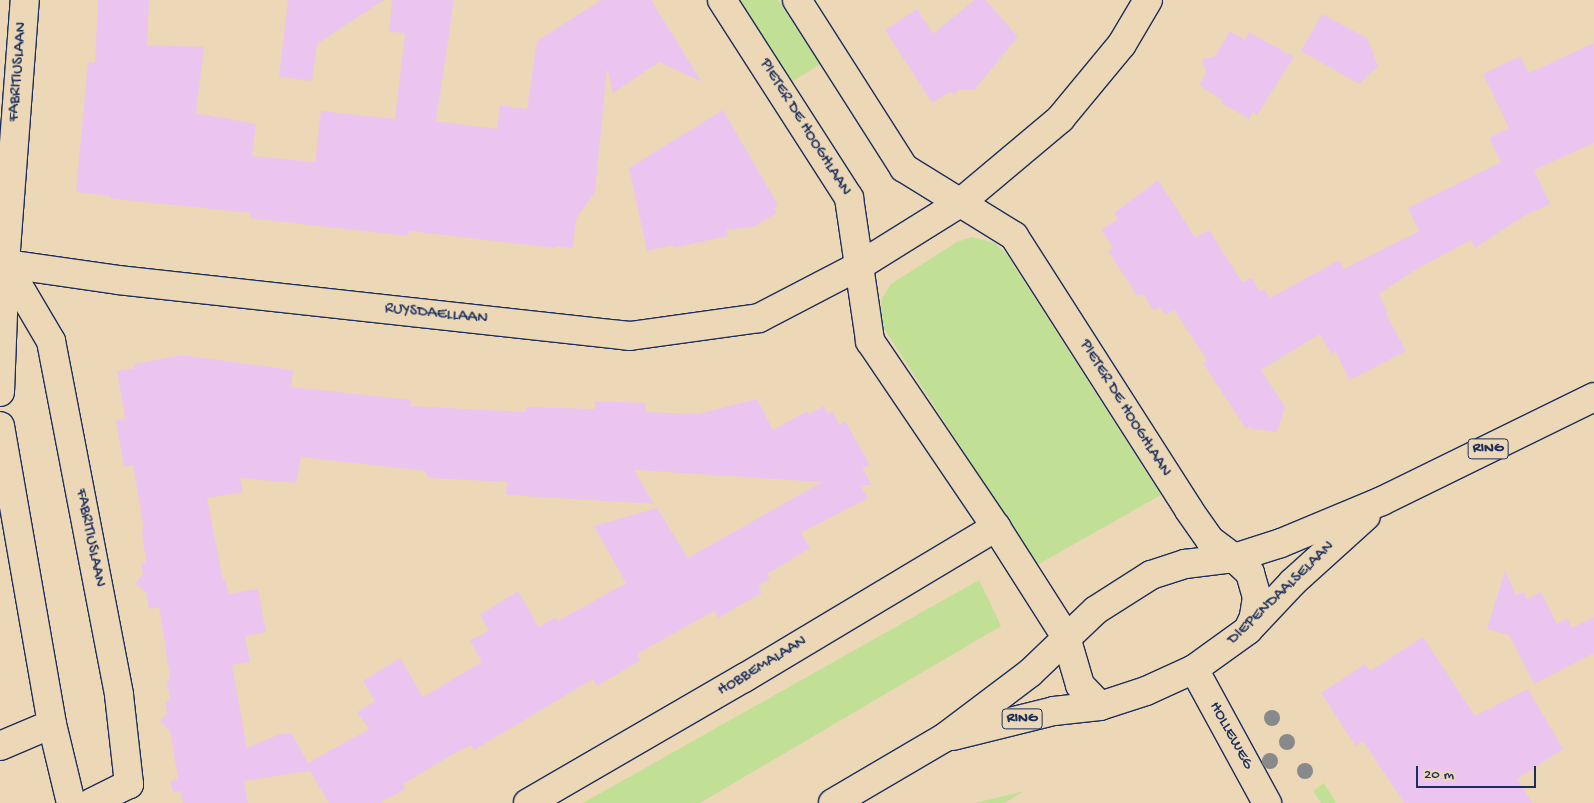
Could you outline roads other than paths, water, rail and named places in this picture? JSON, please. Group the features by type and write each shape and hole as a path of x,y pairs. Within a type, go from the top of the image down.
{"street":[{"name":"FABRITIUSLAAN","path":"0,392 2,263 25,0"},
{"name":"PIETER DE HOOGHLAAN","path":"722,0 849,198 870,341 996,527 1066,637 1080,684 1100,706"},
{"name":"PIETER DE HOOGHLAAN","path":"797,0 904,168 1014,236 1210,540 1250,573 1258,597 1254,617 1248,630"},
{"path":"859,266 960,203 1060,118 1122,44 1148,0"},
{"name":"FABRITIUSLAAN","path":"2,263 52,341 119,695 129,784 91,803"},
{"name":"RUYSDAELLAAN","path":"2,263 118,280 630,336 759,318 859,266"},
{"name":"DIEPENDAALSELAAN","path":"833,803 944,738 1030,673 1096,610 1151,575 1185,564 1234,558 1281,543 1382,501 1594,397"},
{"path":"0,426 52,724 71,803"},
{"name":"DIEPENDAALSELAAN","path":"944,738 1054,711 1100,706 1146,691 1194,669 1248,630 1296,578 1382,501"},
{"name":"HOBBEMALAAN","path":"528,803 752,673 996,527"},
{"name":"HOLLEWEG","path":"1194,669 1267,803"},
{"path":"0,746 52,724"}]}
